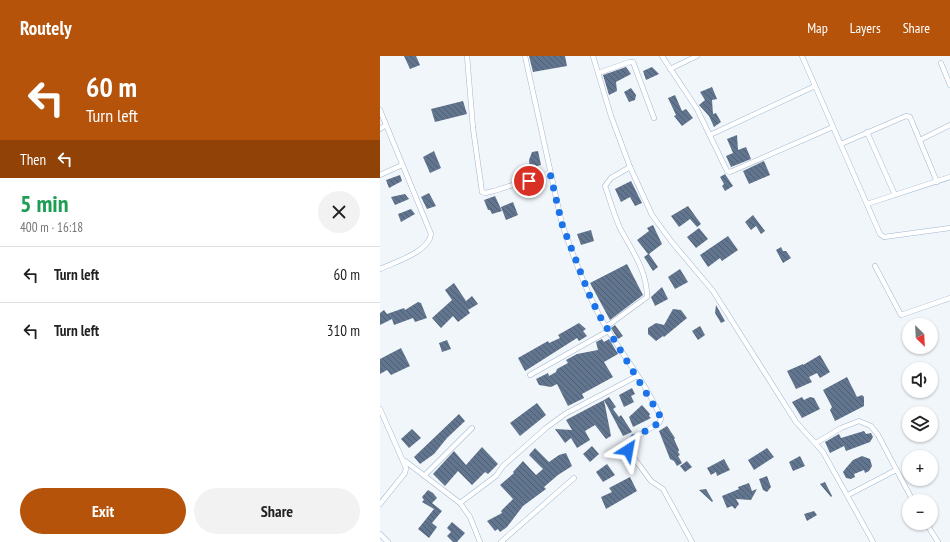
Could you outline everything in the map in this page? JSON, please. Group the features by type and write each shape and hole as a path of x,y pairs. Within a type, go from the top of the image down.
{"street":[{"path":"467,56 473,128 482,192 485,193 494,191 550,173"},
{"path":"525,56 550,173 562,224 569,244 589,294 607,329 637,376 661,419 659,423 630,440 628,450 651,481 663,489 692,542"},
{"path":"593,56 607,106 630,167 658,225 713,291 796,422 816,443 828,459 873,542"},
{"path":"662,56 697,109 727,171 730,172 833,127"},
{"path":"670,68 697,56"},
{"path":"802,56 880,234 884,237 950,228"},
{"path":"598,74 633,62 654,118"},
{"path":"941,63 950,85"},
{"path":"710,135 815,86"},
{"path":"380,110 431,234 430,240 422,249 380,269"},
{"path":"841,144 906,116 910,117 936,182"},
{"path":"920,140 950,125"},
{"path":"380,128 386,126"},
{"path":"867,132 895,195"},
{"path":"380,175 402,165"},
{"path":"530,375 607,329 647,297 646,283 642,268 619,226 605,186 611,178 630,167"},
{"path":"867,204 950,177"},
{"path":"875,266 902,315 950,298"},
{"path":"460,503 496,476 503,466 546,428 565,414 637,376"},
{"path":"380,409 381,414 405,461 406,468 405,473 380,504"},
{"path":"816,443 841,428 859,421 864,422 871,426 878,435 909,494"},
{"path":"424,476 472,428"},
{"path":"405,461 460,503 470,517 480,542"},
{"path":"848,495 896,470"},
{"path":"501,542 574,478"},
{"path":"930,530 938,542"},
{"path":"380,534 388,542"}],"building":[{"path":"404,56 416,56 420,65 410,69"},
{"path":"529,56 565,56 567,66 533,72"},
{"path":"626,67 631,74 616,82 617,91 609,95 603,75"},
{"path":"652,67 659,74 646,80 643,71"},
{"path":"712,87 717,99 712,100 713,114 716,113 721,122 714,127 709,116 699,105 705,100 700,92"},
{"path":"631,88 636,95 635,100 629,102 624,92"},
{"path":"675,95 682,111 686,109 693,118 682,126 674,116 676,115 668,98"},
{"path":"463,101 467,114 435,122 431,109"},
{"path":"737,135 738,150 746,147 751,159 731,167 726,156 733,153 727,139"},
{"path":"434,151 441,168 430,173 423,157"},
{"path":"538,151 541,165 530,168 529,160 532,152"},
{"path":"764,161 770,175 749,184 743,171"},
{"path":"725,174 733,186 725,191 722,186 724,184 720,177"},
{"path":"400,175 402,181 389,188 386,180"},
{"path":"631,181 642,203 635,206 630,197 621,202 615,189"},
{"path":"429,193 436,206 427,209 421,197"},
{"path":"405,194 409,199 395,205 391,197"},
{"path":"495,196 502,211 492,214 490,210 488,210 484,200"},
{"path":"513,202 518,215 506,220 501,207"},
{"path":"688,206 701,224 697,227 690,219 679,227 671,216"},
{"path":"411,209 415,214 401,222 398,214"},
{"path":"753,215 765,231 761,234 756,226 751,230 745,222"},
{"path":"653,225 662,244 649,254 658,267 653,271 644,257 648,254 637,240 649,231 647,228"},
{"path":"699,228 708,239 696,248 687,237"},
{"path":"591,230 594,241 581,245 577,234"},
{"path":"728,236 738,250 722,261 720,258 708,267 700,255"},
{"path":"781,247 783,251 786,251 791,258 783,263 776,250"},
{"path":"627,264 643,295 610,320 590,283"},
{"path":"680,269 688,282 675,289 668,277"},
{"path":"454,283 466,301 472,296 478,304 468,310 470,313 458,322 453,316 441,328 432,318 452,300 445,290"},
{"path":"662,287 668,299 655,306 651,297"},
{"path":"418,302 421,303 427,318 415,322 413,318 394,325 392,319 380,325 380,313 384,310 387,314 404,308 405,310"},
{"path":"716,305 725,321 721,323 715,313"},
{"path":"673,309 681,310 687,318 664,337 663,336 656,341 648,334 648,328 656,323 664,325"},
{"path":"579,323 586,329 583,331 587,336 579,341 577,338 525,371 518,358 548,341 549,343 560,338 558,335"},
{"path":"615,325 623,336 618,339 611,328"},
{"path":"700,326 705,335 698,340 692,331"},
{"path":"602,339 604,342 609,339 618,354 604,362 613,377 582,394 584,398 568,406 557,384 551,387 539,385 536,379 548,373 549,376 556,372 557,369 568,363 566,360 577,354 598,350 596,342"},
{"path":"447,340 451,349 442,352 439,343"},
{"path":"401,348 410,366 391,375 387,370 380,374 380,359"},
{"path":"820,355 830,372 820,378 817,373 809,377 812,382 796,389 787,371 803,365"},
{"path":"847,377 857,397 862,395 864,397 864,406 835,421 830,410 832,407 823,390"},
{"path":"632,388 635,394 631,396 634,402 624,407 619,395"},
{"path":"609,397 616,407 613,409 619,417 621,415 632,432 623,436 604,400"},
{"path":"802,397 804,400 810,397 814,398 820,409 802,418 792,402"},
{"path":"604,400 611,436 606,439 595,425 585,431 590,440 577,448 571,438 565,443 555,429 572,430 566,420"},
{"path":"537,403 546,415 520,436 510,423"},
{"path":"642,405 650,414 649,416 651,418 633,427 629,417"},
{"path":"459,414 465,421 447,438 434,454 420,464 414,457"},
{"path":"667,426 675,438 674,439 679,450 678,452 680,455 678,456 682,463 677,466 674,461 670,459 659,431"},
{"path":"412,429 421,438 409,448 401,439"},
{"path":"864,431 866,434 871,433 873,437 870,442 846,451 844,446 830,453 825,442 839,434 841,438"},
{"path":"592,446 599,454 590,462 583,454"},
{"path":"482,447 498,464 488,474 485,472 472,485 458,471 445,486 433,474 454,451 466,465"},
{"path":"535,448 549,462 559,455 566,453 572,466 558,475 544,487 546,489 523,506 507,527 500,532 498,529 495,531 487,521 502,513 501,511 513,499 500,485 514,473 513,472 523,461 536,475 543,469 529,455"},
{"path":"767,448 774,457 754,470 748,460"},
{"path":"800,456 805,466 793,471 789,462"},
{"path":"862,456 870,459 872,466 869,471 865,473 864,470 854,474 855,477 851,479 846,478 843,472 853,460"},
{"path":"724,459 730,470 717,476 716,472 711,475 707,468"},
{"path":"687,461 692,467 685,472 680,466"},
{"path":"607,464 615,475 603,482 596,472"},
{"path":"767,476 771,487 767,492 763,490 759,479"},
{"path":"630,477 637,491 606,509 601,497 612,492 609,488"},
{"path":"825,482 832,496 831,497 820,484"},
{"path":"749,483 752,491 757,489 751,500 736,499 739,504 735,509 732,506 727,508 722,496"},
{"path":"706,489 713,501 712,502 699,490"},
{"path":"428,490 437,498 432,503 442,511 432,523 437,527 429,538 418,529 434,509 422,502 424,500 422,497"},
{"path":"814,511 817,515 807,521 804,514"},
{"path":"452,522 465,533 457,542 453,542 447,536 451,532 447,528"}],"route":[{"path":"529,181 550,173 562,224 589,294 599,315 634,371 661,419 659,423 630,440 628,450"}]}
